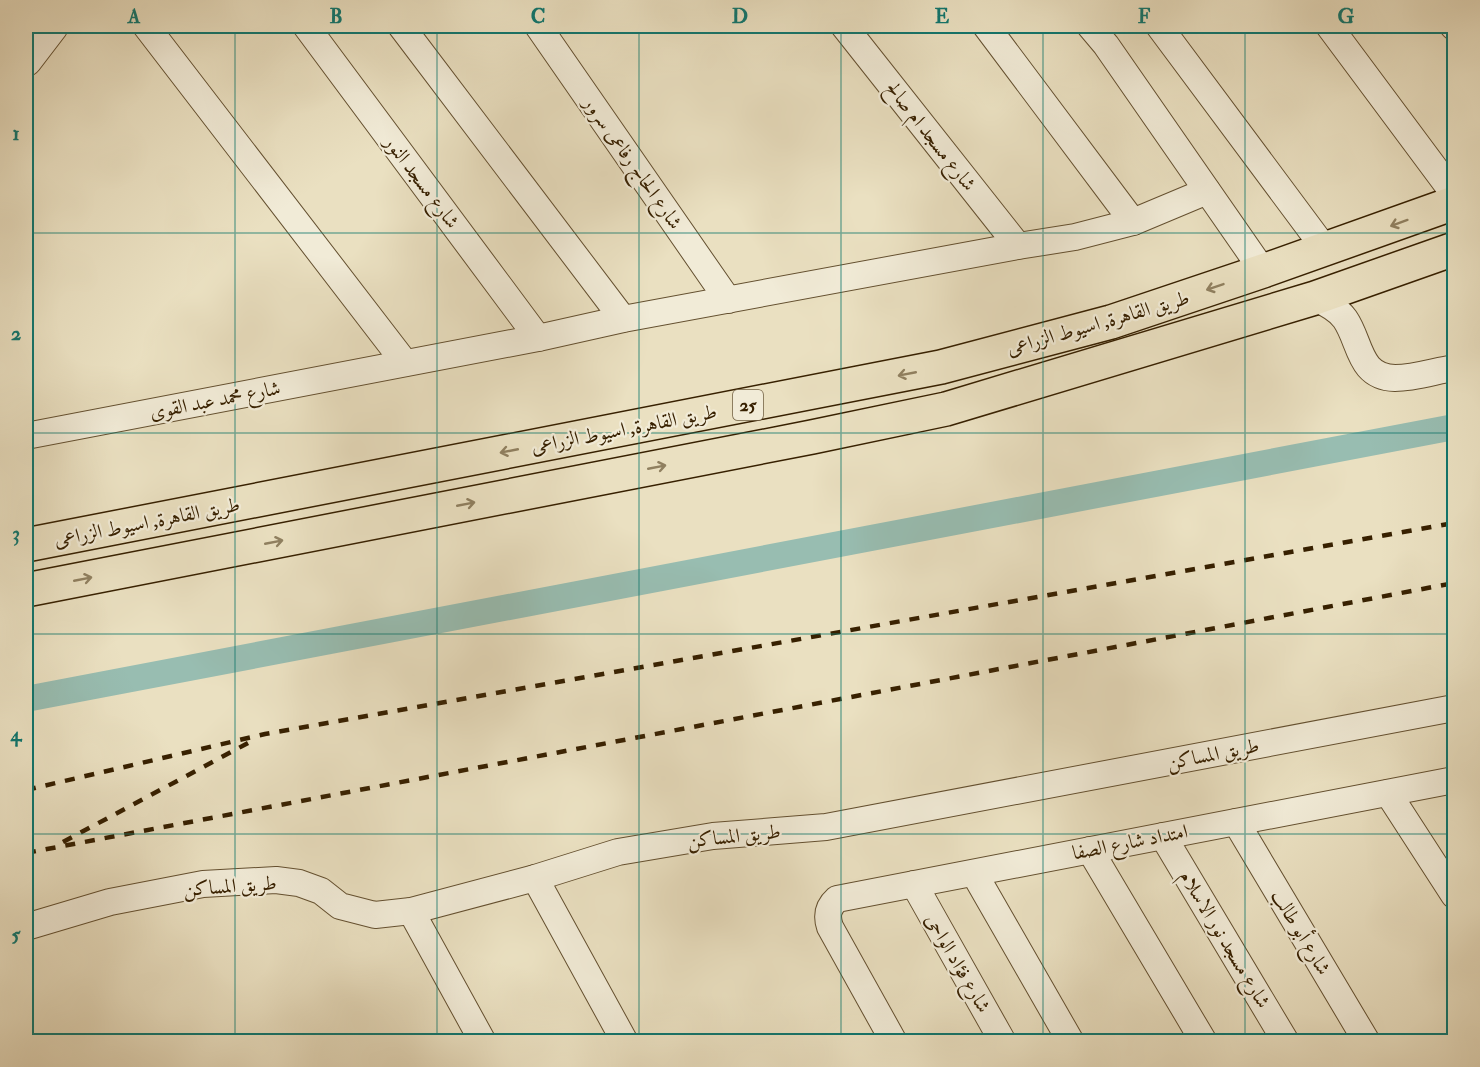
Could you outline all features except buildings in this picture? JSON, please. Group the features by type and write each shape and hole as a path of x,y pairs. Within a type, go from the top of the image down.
{"highway":[{"name":"طريق القاهرة, اسيوط الزراعى","path":"26,545 941,367 1112,322 1455,203"},
{"name":"طريق القاهرة, اسيوط الزراعى","path":"26,590 946,409 1315,298 1455,249"},
{"path":"1313,254 1315,298"},
{"path":"941,367 946,409"}],"street":[{"path":"26,60 52,26"},
{"path":"146,26 405,363"},
{"name":"شارع مسجد النور","path":"306,26 537,338"},
{"path":"401,26 623,319"},
{"name":"شارع الحاج رفاعى سرور","path":"538,26 728,300"},
{"name":"شارع مسجد ام صالح","path":"844,26 1018,246"},
{"path":"986,26 1133,222"},
{"path":"1090,26 1106,45 1263,271"},
{"path":"1159,26 1313,254"},
{"path":"1329,26 1455,194"},
{"name":"شارع محمد عبد القوى","path":"28,432 537,338 623,319 1075,237 1133,222 1207,190"},
{"path":"1315,298 1331,306 1344,317 1362,358 1374,372 1393,378 1455,368"},
{"name":"طريق المساكن","path":"26,927 110,902 203,884 276,880 299,883 321,891 340,906 375,915 411,911 535,878 618,852 713,836 826,827 1455,708"},
{"name":"امتداد شارع الصفا","path":"894,1041 830,927 827,915 837,899 1455,780"},
{"path":"1388,793 1455,895"},
{"name":"شارع أبو طالب","path":"1236,822 1367,1041"},
{"name":"شارع مسجد نور الاسلام","path":"1163,836 1286,1041"},
{"path":"1090,850 1204,1041"},
{"path":"974,873 1071,1041"},
{"path":"535,878 625,1041"},
{"name":"شارع فؤاد الواحى","path":"914,885 1003,1041"},
{"path":"411,911 483,1041"}],"waterway":[{"path":"26,699 1454,427"}],"railway":[{"path":"26,790 265,734 1454,523"},
{"path":"26,853 1454,583"},
{"path":"63,842 248,743"}]}
